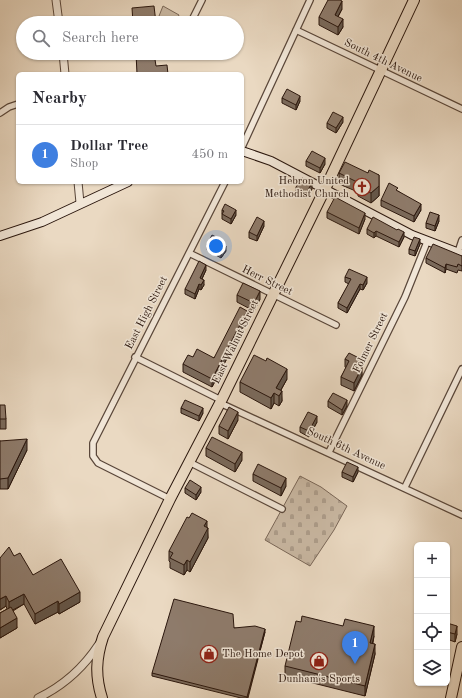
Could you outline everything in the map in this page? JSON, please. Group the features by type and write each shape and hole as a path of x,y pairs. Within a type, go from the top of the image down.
{"highway":[{"name":"East Walnut Street","path":"102,698 96,669 98,651 103,637 188,462 220,402 325,189 414,0"},
{"path":"451,695 462,647"}],"main road":[{"path":"244,151 271,161 427,242 460,253"},
{"path":"0,236 42,222 123,184"}],"street":[{"path":"56,0 58,16"},
{"path":"194,16 202,0"},
{"path":"244,143 310,0"},
{"name":"South 4th Avenue","path":"296,30 462,109"},
{"path":"64,60 65,72"},
{"path":"0,113 16,105"},
{"path":"78,184 80,203"},
{"name":"East High Street","path":"170,499 98,463 93,456 93,443 224,184"},
{"path":"460,253 462,240"},
{"name":"Folmer Street","path":"329,452 405,296 427,242"},
{"name":"Herr Street","path":"189,253 272,295 336,325"},
{"name":"South 6th Avenue","path":"136,357 220,402 405,487 462,515"},
{"path":"405,487 462,369"},
{"path":"188,462 282,509"},
{"path":"38,698 65,681 80,667 90,657 103,637"}],"green space":[{"path":"163,6 179,15 178,16 159,16"},
{"path":"300,476 321,487 347,506 334,530 310,566 265,540"}],"building":[{"path":"328,0 342,1 335,15 343,19 338,27 319,17"},
{"path":"154,6 155,16 133,16 132,8"},
{"path":"136,60 155,60 156,66 167,65 168,72 137,72"},
{"path":"287,89 300,96 296,105 282,98"},
{"path":"333,112 343,117 336,128 327,123"},
{"path":"312,151 325,158 320,168 306,161"},
{"path":"345,162 368,173 369,170 379,175 379,186 371,193 358,186 359,183 339,173"},
{"path":"302,178 312,183 306,193 296,187"},
{"path":"389,183 398,188 396,190 421,204 414,216 381,200"},
{"path":"335,197 365,213 359,228 327,212"},
{"path":"225,204 236,210 231,219 222,214"},
{"path":"430,212 439,215 435,226 426,223"},
{"path":"257,217 264,221 257,236 249,232"},
{"path":"373,217 397,230 398,229 404,232 399,242 376,231 374,233 367,229"},
{"path":"212,235 220,239 218,242 226,246 221,253 207,245"},
{"path":"414,237 420,239 415,251 409,249"},
{"path":"433,244 462,256 462,266 458,264 457,267 446,264 445,268 426,258"},
{"path":"199,261 206,265 200,278 204,280 201,285 199,284 195,294 185,289"},
{"path":"349,269 367,277 363,285 360,284 347,308 338,303 351,279 345,277"},
{"path":"243,283 260,291 254,303 237,295"},
{"path":"240,307 247,311 212,379 183,364 188,355 193,357 197,349 214,358"},
{"path":"349,353 361,359 358,365 362,367 354,383 341,377 349,361 345,359"},
{"path":"254,355 266,361 267,358 287,369 276,388 282,391 279,396 274,393 271,398 240,382"},
{"path":"333,393 347,400 342,410 328,401"},
{"path":"185,400 203,408 199,416 181,408"},
{"path":"0,405 5,405 6,419 0,419"},
{"path":"229,407 238,412 228,431 219,426"},
{"path":"308,412 317,416 309,431 300,427"},
{"path":"212,437 242,452 235,464 206,448"},
{"path":"27,439 8,478 0,479 0,441"},
{"path":"347,462 358,467 353,477 342,472"},
{"path":"258,464 286,478 281,488 253,474"},
{"path":"190,480 201,487 196,495 185,488"},
{"path":"192,513 207,521 204,526 208,528 190,562 187,560 184,565 170,558 173,553 169,551 187,517 189,518"},
{"path":"9,547 14,556 20,553 33,575 61,559 80,592 59,604 58,601 35,614 24,594 9,602 6,596 0,599 0,558"},
{"name":"The Home Depot","path":"174,599 233,614 234,628 255,626 265,629 247,697 152,673"},
{"path":"11,607 17,618 0,628 0,613"},
{"path":"302,616 343,626 345,619 374,626 370,643 375,644 365,686 285,666 296,621 301,622"},
{"path":"450,624 457,626 455,634 450,633"}],"place":[{"name":"Hebron United Methodist Church","path":"362,187"},
{"name":"The Home Depot","path":"209,654"},
{"name":"Dunham's Sports","path":"319,661"},
{"name":"Dollar Tree","path":"355,664"}]}
